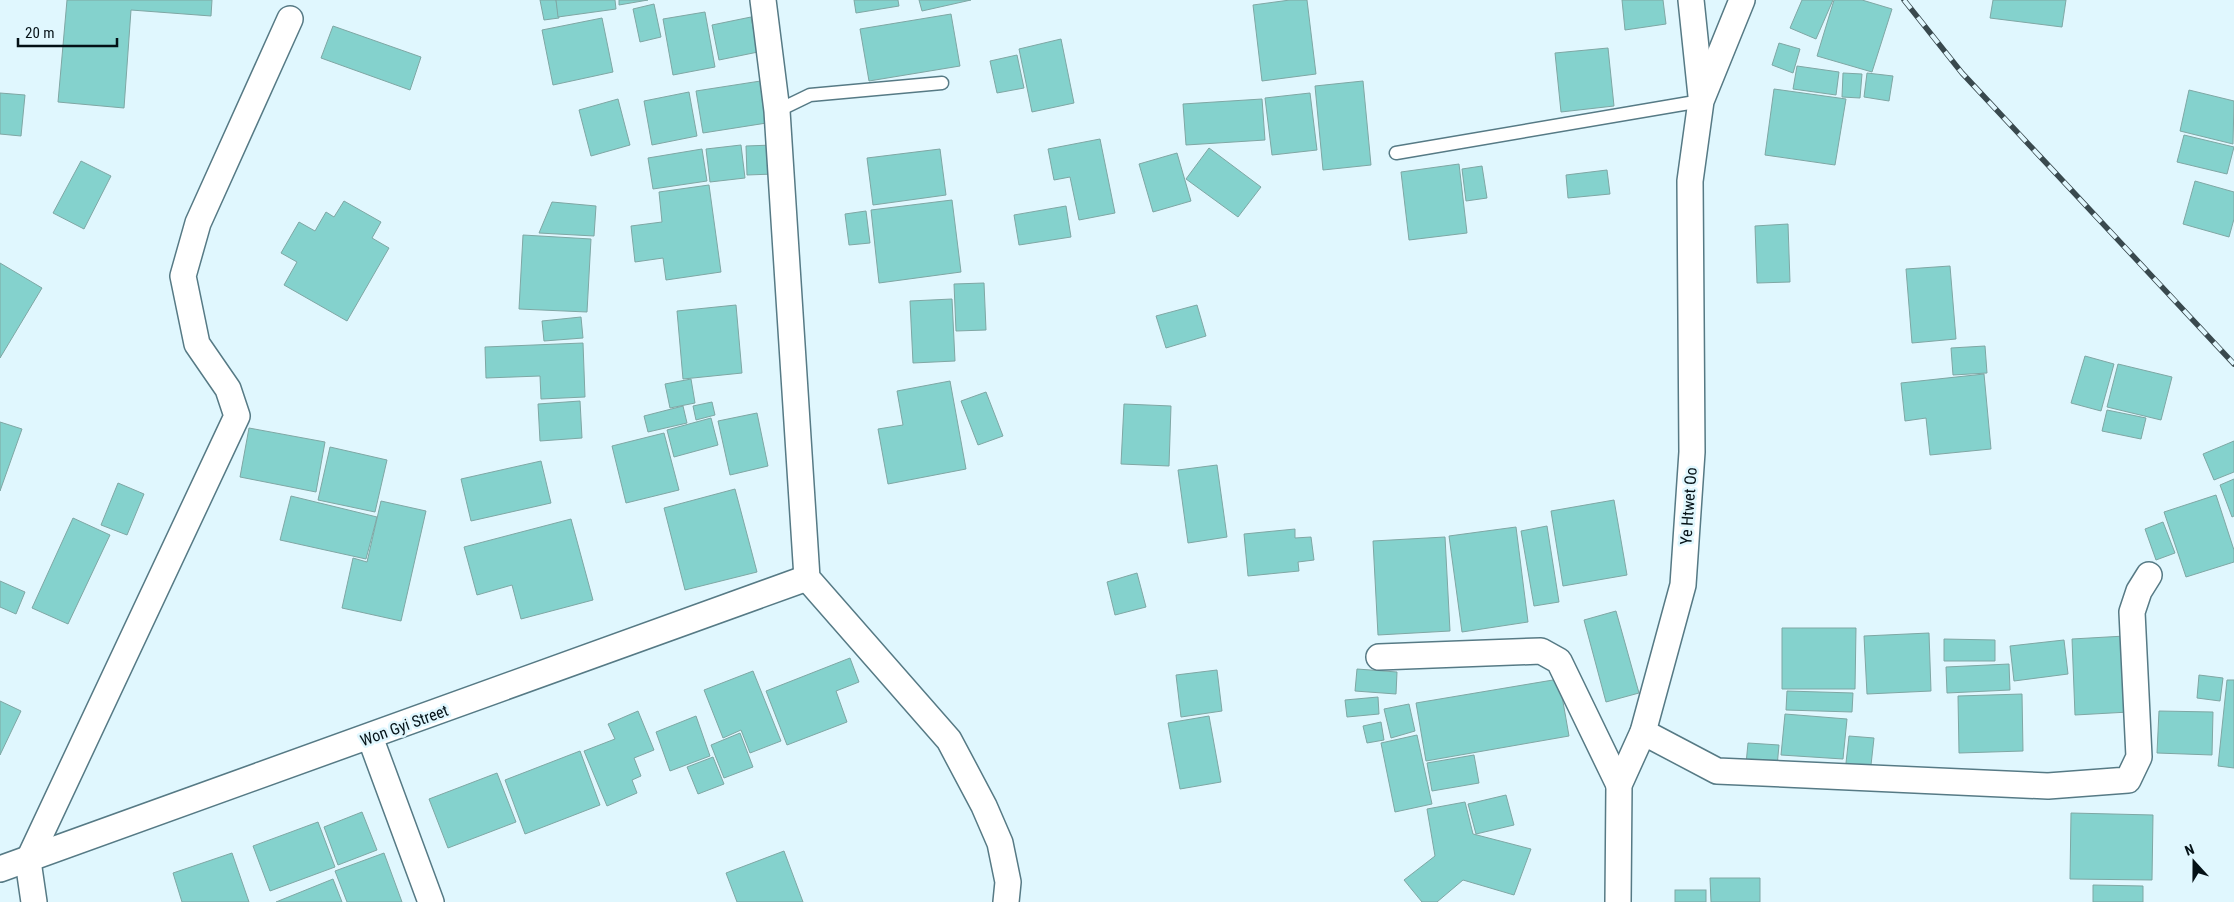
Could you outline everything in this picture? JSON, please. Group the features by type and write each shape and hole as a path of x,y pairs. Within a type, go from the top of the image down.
{"street":[{"path":"763,0 777,111 806,578 949,740 984,806 1000,843 1008,882 1006,902"},
{"path":"1691,0 1701,101"},
{"path":"1701,101 1742,0"},
{"path":"34,902 28,861 237,416 228,388 198,344 183,276 198,223 290,19"},
{"name":"Ye Htwet Oo","path":"1618,902 1620,785 1643,732 1683,585 1692,452 1690,181 1701,101"},
{"path":"1643,732 1717,771 2048,786 2128,780 2139,757 2132,612 2139,591 2149,575"},
{"name":"Won Gyi Street","path":"0,870 806,578"},
{"path":"1379,657 1542,651 1559,661 1620,785"},
{"path":"370,737 431,902"}],"lane":[{"path":"777,111 810,95 942,83"},
{"path":"1396,154 1701,101"}],"building":[{"path":"67,0 212,0 211,16 131,10 124,108 58,102"},
{"path":"540,0 556,0 559,18 544,20"},
{"path":"556,0 615,0 616,9 558,17"},
{"path":"619,0 648,0 619,5"},
{"path":"854,0 898,0 899,6 856,13"},
{"path":"919,0 971,0 922,11"},
{"path":"1290,0 1307,0 1316,74 1262,81 1253,5"},
{"path":"1622,0 1663,0 1666,24 1625,30"},
{"path":"1802,0 1833,0 1816,39 1790,28"},
{"path":"1834,0 1862,0 1892,9 1872,72 1817,56"},
{"path":"1993,0 2066,0 2062,27 1990,18"},
{"path":"654,4 661,37 640,42 633,9"},
{"path":"705,12 715,67 673,75 663,19"},
{"path":"951,14 960,66 869,81 860,29"},
{"path":"751,17 758,52 719,60 712,25"},
{"path":"602,18 613,72 553,85 542,30"},
{"path":"333,26 421,57 410,90 321,58"},
{"path":"1061,39 1074,103 1032,112 1019,49"},
{"path":"1779,43 1800,49 1793,73 1772,65"},
{"path":"1608,48 1614,106 1561,112 1555,53"},
{"path":"1017,55 1024,88 997,93 990,61"},
{"path":"1797,66 1839,72 1836,95 1793,89"},
{"path":"1843,73 1862,74 1860,98 1842,97"},
{"path":"1867,73 1893,76 1889,101 1864,97"},
{"path":"767,80 773,122 703,133 696,91"},
{"path":"1363,81 1371,165 1323,170 1315,86"},
{"path":"1774,89 1846,99 1835,165 1765,155"},
{"path":"2189,90 2234,101 2233,144 2180,131"},
{"path":"689,92 697,136 652,145 644,101"},
{"path":"0,93 25,95 21,136 0,134"},
{"path":"1310,93 1317,150 1272,155 1265,98"},
{"path":"618,99 630,145 591,156 579,110"},
{"path":"1262,99 1265,140 1186,145 1183,104"},
{"path":"2184,135 2234,147 2227,174 2177,162"},
{"path":"1100,139 1115,213 1079,220 1070,177 1054,180 1048,149"},
{"path":"741,145 745,178 710,182 706,149"},
{"path":"773,145 774,174 747,175 746,146"},
{"path":"1209,148 1261,187 1238,217 1186,179"},
{"path":"702,149 707,181 653,189 648,158"},
{"path":"940,149 946,195 873,205 867,158"},
{"path":"1177,153 1191,201 1153,212 1139,164"},
{"path":"81,161 111,176 84,229 53,213"},
{"path":"1459,164 1467,233 1409,240 1401,172"},
{"path":"1482,166 1487,198 1466,201 1462,169"},
{"path":"1607,170 1610,194 1568,198 1566,175"},
{"path":"2195,181 2234,192 2234,219 2229,237 2183,224"},
{"path":"709,185 721,272 666,280 663,258 635,262 631,226 662,222 659,192"},
{"path":"952,200 961,272 879,283 871,210"},
{"path":"344,201 381,222 372,238 389,248 347,321 284,285 297,262 281,253 299,222 315,231 326,212 334,217"},
{"path":"552,202 596,206 594,236 539,233"},
{"path":"1066,206 1071,237 1019,245 1014,215"},
{"path":"866,211 870,243 849,245 845,214"},
{"path":"1788,224 1790,282 1757,283 1755,226"},
{"path":"523,235 591,239 587,312 519,309"},
{"path":"0,263 42,288 0,358"},
{"path":"1950,266 1956,339 1912,343 1906,269"},
{"path":"984,283 986,330 956,331 954,284"},
{"path":"952,299 955,361 913,363 910,301"},
{"path":"736,305 742,373 683,379 677,311"},
{"path":"1197,305 1206,336 1166,348 1156,316"},
{"path":"581,317 583,338 544,341 542,321"},
{"path":"583,343 585,397 541,399 540,376 486,378 485,347"},
{"path":"1985,346 1987,373 1953,375 1951,348"},
{"path":"2085,356 2114,364 2101,411 2071,403"},
{"path":"2118,364 2172,377 2161,420 2107,407"},
{"path":"1984,374 1991,449 1930,455 1926,418 1905,421 1901,383"},
{"path":"691,379 695,403 670,408 665,384"},
{"path":"950,381 966,469 888,484 878,429 903,425 897,391"},
{"path":"986,392 1003,436 978,445 961,401"},
{"path":"580,401 582,438 540,441 538,404"},
{"path":"712,402 715,415 696,420 693,406"},
{"path":"1124,404 1171,406 1169,466 1121,464"},
{"path":"683,406 687,423 648,432 644,416"},
{"path":"2107,410 2146,418 2141,439 2102,431"},
{"path":"757,413 768,466 730,475 718,421"},
{"path":"711,418 718,445 674,457 667,430"},
{"path":"0,422 22,429 0,491"},
{"path":"249,428 325,442 316,492 240,477"},
{"path":"664,433 679,490 626,503 612,446"},
{"path":"2234,441 2234,472 2214,480 2203,454"},
{"path":"330,447 387,460 375,512 318,500"},
{"path":"541,461 551,503 471,521 461,479"},
{"path":"1217,465 1227,537 1188,543 1178,470"},
{"path":"2234,479 2234,516 2232,517 2220,485"},
{"path":"118,483 144,494 127,535 101,525"},
{"path":"735,489 757,572 685,590 664,508"},
{"path":"2216,495 2234,550 2234,562 2186,577 2164,512"},
{"path":"291,496 377,517 366,559 280,540"},
{"path":"1614,500 1627,575 1563,586 1551,511"},
{"path":"381,501 426,511 401,621 342,608 353,558 367,562"},
{"path":"73,518 110,535 68,624 32,608"},
{"path":"571,519 593,600 521,619 512,585 477,595 464,547"},
{"path":"2163,522 2175,553 2156,560 2145,529"},
{"path":"1547,526 1559,602 1534,606 1521,531"},
{"path":"1516,527 1528,622 1462,632 1449,536"},
{"path":"1295,529 1295,538 1311,537 1314,560 1298,562 1299,571 1248,576 1244,534"},
{"path":"1445,537 1450,631 1378,635 1373,541"},
{"path":"1137,573 1146,607 1115,615 1107,582"},
{"path":"0,581 25,592 16,614 0,607"},
{"path":"1616,611 1639,693 1606,702 1584,620"},
{"path":"1782,628 1856,628 1855,689 1782,689"},
{"path":"1929,633 1931,691 1867,694 1864,636"},
{"path":"2125,636 2129,712 2075,715 2072,639"},
{"path":"1944,639 1995,640 1995,661 1944,661"},
{"path":"2064,640 2068,674 2014,681 2010,646"},
{"path":"850,658 859,682 836,691 847,722 787,745 766,691"},
{"path":"2009,664 2010,690 1947,693 1946,667"},
{"path":"1357,669 1397,672 1396,694 1355,691"},
{"path":"1217,670 1222,711 1181,717 1176,675"},
{"path":"753,671 781,741 750,753 741,730 723,738 704,690"},
{"path":"2199,675 2223,678 2220,701 2197,698"},
{"path":"1559,679 1569,736 1426,761 1416,703"},
{"path":"2227,680 2234,680 2234,768 2218,766"},
{"path":"1787,691 1853,693 1852,712 1786,710"},
{"path":"2022,694 2023,751 1959,753 1958,696"},
{"path":"1378,697 1379,714 1347,717 1345,700"},
{"path":"0,701 21,711 0,755"},
{"path":"1409,704 1415,731 1391,738 1384,709"},
{"path":"638,711 654,750 634,758 641,776 632,780 637,793 607,806 584,751 615,739 608,724"},
{"path":"2159,711 2213,712 2212,755 2157,753"},
{"path":"1785,714 1847,719 1843,759 1781,755"},
{"path":"696,716 710,756 670,771 656,732"},
{"path":"1209,716 1221,782 1180,789 1168,723"},
{"path":"1381,722 1384,740 1367,743 1363,726"},
{"path":"740,733 753,767 724,778 711,745"},
{"path":"1417,735 1432,804 1395,812 1381,743"},
{"path":"1849,736 1874,738 1870,774 1845,772"},
{"path":"1748,743 1779,745 1777,767 1746,764"},
{"path":"580,751 600,805 525,834 505,780"},
{"path":"1474,755 1479,783 1432,791 1427,763"},
{"path":"713,757 724,784 698,794 687,767"},
{"path":"497,773 516,822 448,848 429,799"},
{"path":"1506,795 1514,825 1476,834 1468,804"},
{"path":"1465,802 1473,834 1531,849 1514,895 1463,880 1437,902 1422,902 1404,880 1435,856 1427,809"},
{"path":"362,812 377,850 338,865 324,827"},
{"path":"2071,813 2153,815 2152,880 2070,879"},
{"path":"318,822 335,867 270,891 253,846"},
{"path":"784,851 803,902 737,902 726,873"},
{"path":"232,853 249,902 182,902 173,873"},
{"path":"384,853 402,902 347,902 335,871"},
{"path":"1710,878 1760,878 1760,902 1711,902"},
{"path":"333,879 342,902 276,902"},
{"path":"2093,885 2143,886 2143,902 2093,902"},
{"path":"1675,890 1706,890 1706,902 1675,902"}],"railway":[{"path":"1904,0 1962,73 2234,364"}]}
